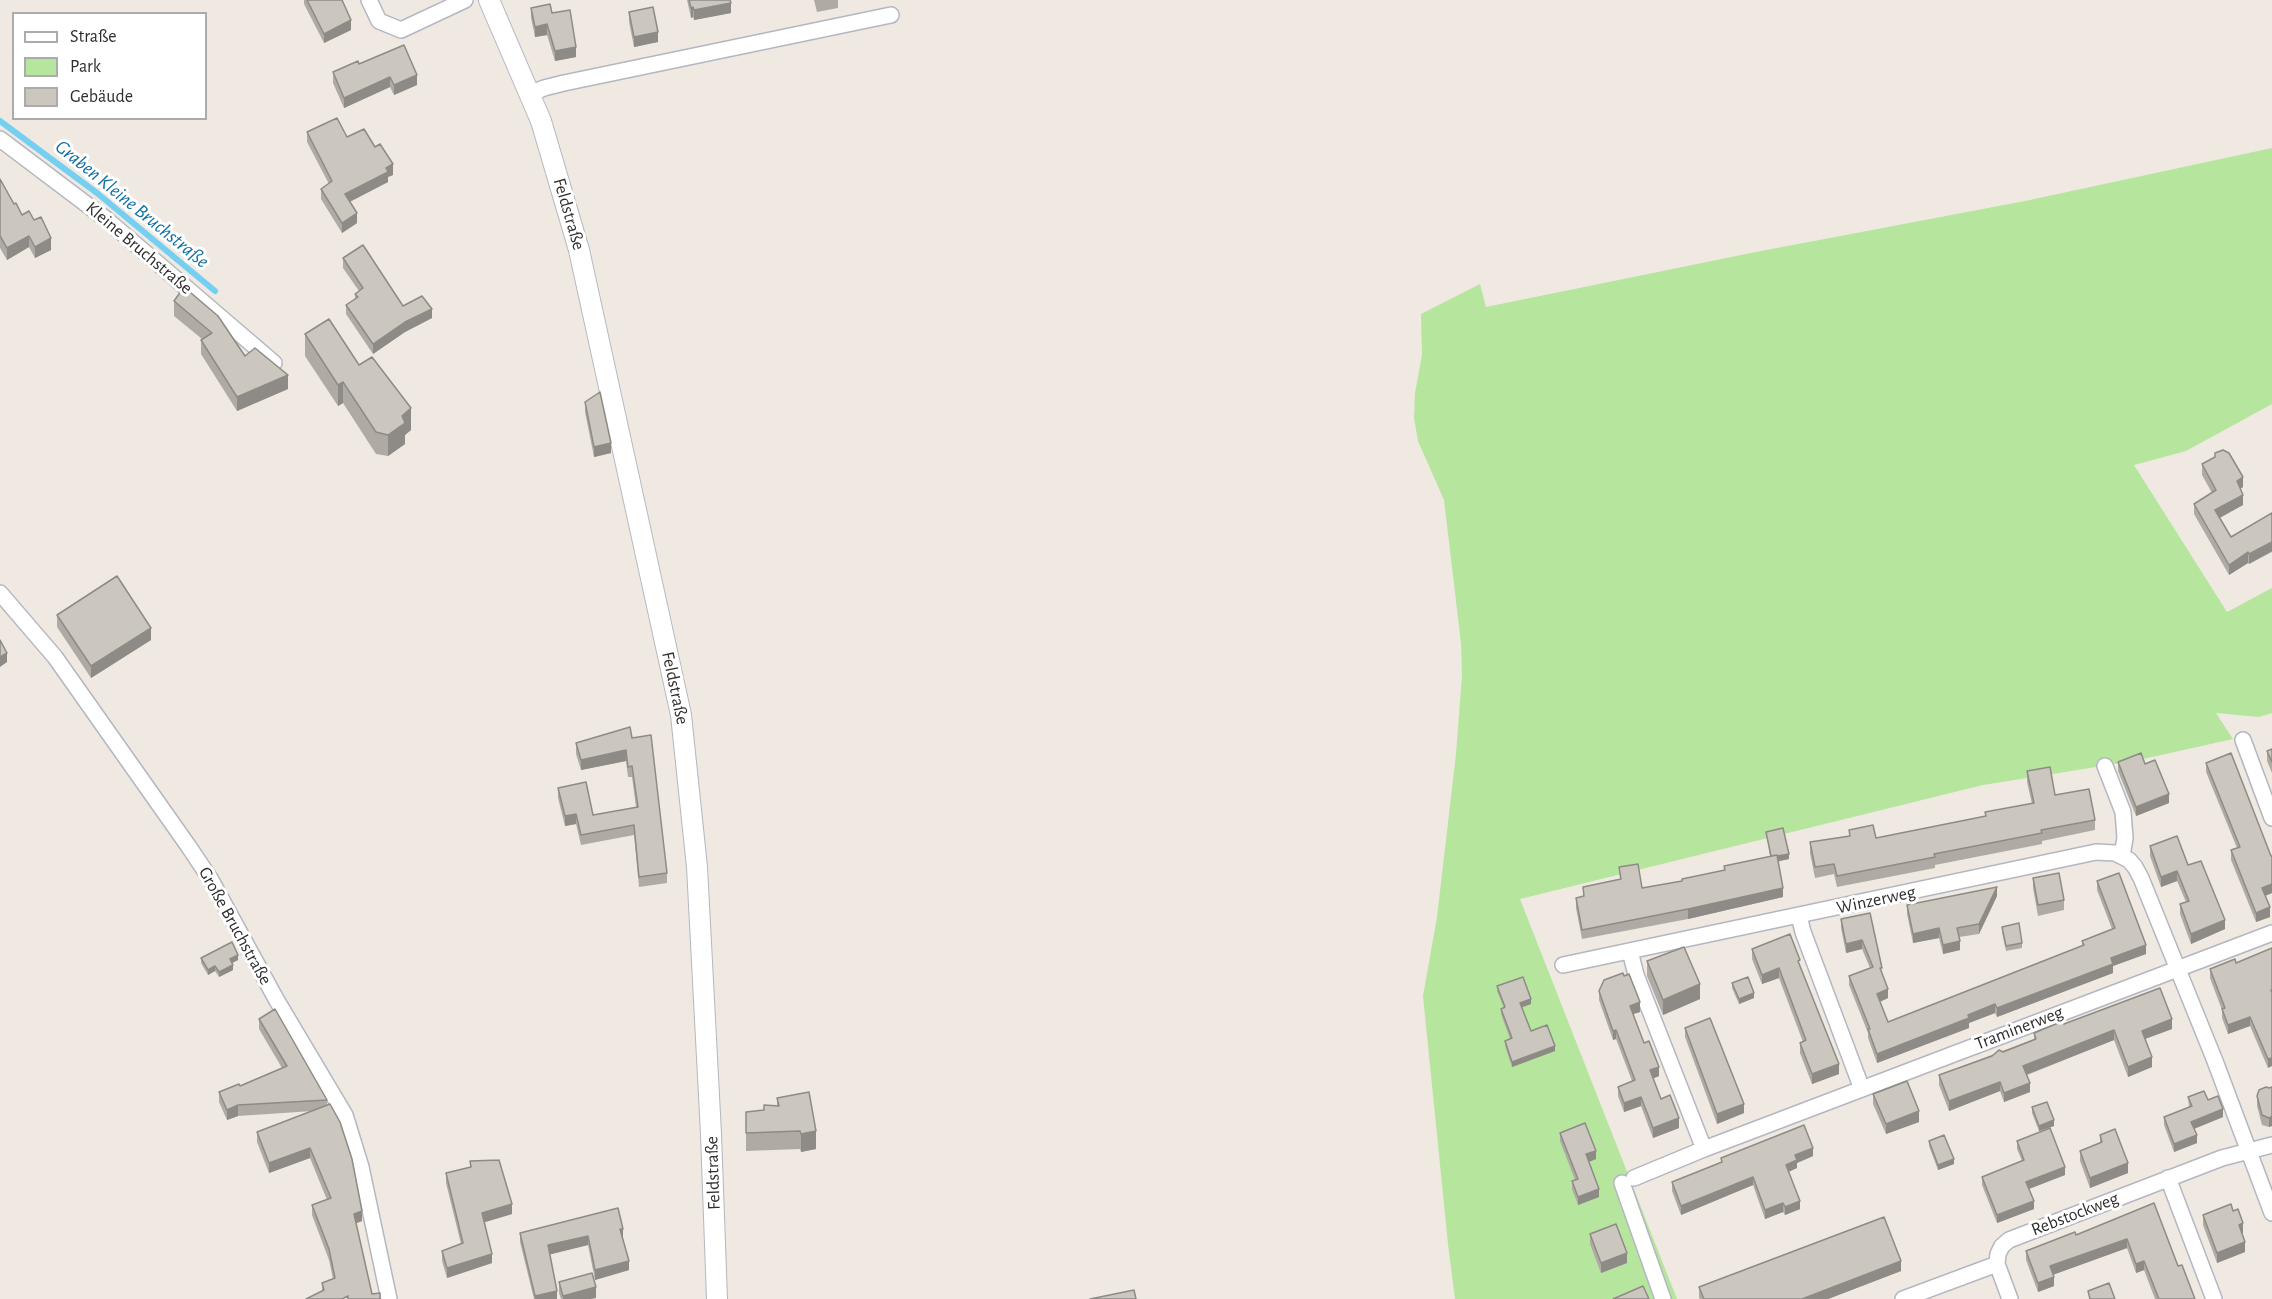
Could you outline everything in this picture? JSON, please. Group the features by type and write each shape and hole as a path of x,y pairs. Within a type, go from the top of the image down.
{"street":[{"path":"369,0 379,21 401,30 465,0"},
{"name":"Feldstraße","path":"489,0 545,134 588,283 685,736 703,962 717,1299"},
{"path":"530,94 564,83 891,15"},
{"name":"Kleine Bruchstraße","path":"0,139 106,219 274,363"},
{"name":"Große Bruchstraße","path":"0,593 55,657 211,880 276,999 340,1105 354,1139 362,1167 388,1299"},
{"path":"2242,741 2272,818"},
{"path":"2104,766 2123,812 2125,838 2122,855 2138,872 2215,1061 2272,1213"},
{"name":"Winzerweg","path":"1563,965 2096,852 2122,855"},
{"path":"1799,916 1862,1089"},
{"name":"Traminerweg","path":"1664,1299 1628,1181 1704,1149 2272,933"},
{"path":"1630,951 1636,975 1704,1149"},
{"path":"2249,1151 2272,1145"},
{"name":"Rebstockweg","path":"1997,1264 2002,1246 2009,1240 2168,1178 2222,1158 2249,1151"},
{"path":"2168,1178 2214,1299"},
{"path":"1903,1299 1997,1264 2010,1299"}],"green space":[{"path":"2272,148 2272,404 2186,451 2134,465 2227,612 2272,588 2272,713 2259,717 2216,713 2233,739 2134,761 1983,785 1520,899 1677,1299 1455,1299 1423,996 1437,917 1456,754 1462,675 1461,643 1444,500 1418,441 1414,418 1415,393 1422,355 1421,314 1480,284 1486,307 1756,252 2025,201"}],"building":[{"path":"307,0 342,0 351,20 324,34"},
{"path":"689,0 730,0 731,3 694,10"},
{"path":"550,4 552,13 570,10 576,47 555,51 547,24 535,27 531,8"},
{"path":"653,7 658,32 634,37 629,12"},
{"path":"404,45 417,75 394,85 390,77 344,98 333,72"},
{"path":"337,118 347,137 364,129 375,147 380,144 393,164 386,168 388,172 345,194 357,213 342,223 321,189 332,181 307,132"},
{"path":"0,179 22,215 29,211 34,220 41,217 51,238 35,247 29,236 7,248 0,236"},
{"path":"363,245 403,306 422,296 432,309 405,322 373,344 346,305 358,297 355,294 363,288 343,258"},
{"path":"184,287 218,316 245,356 255,348 288,375 237,397 201,340 212,333 174,301"},
{"path":"329,319 359,365 372,357 411,408 402,416 405,423 388,435 376,432 343,382 338,385 305,334"},
{"path":"600,392 611,443 594,447 585,402"},
{"path":"2223,450 2229,453 2243,477 2237,481 2243,495 2215,510 2231,537 2272,513 2272,542 2249,554 2248,552 2229,565 2194,504 2216,490 2202,464 2215,457 2215,453"},
{"path":"117,576 151,628 91,666 57,615"},
{"path":"0,640 7,653 0,657"},
{"path":"630,727 632,738 651,735 667,873 639,877 634,825 581,835 576,814 565,816 558,788 586,782 593,815 638,807 632,766 628,767 626,750 581,760 576,743"},
{"path":"2272,749 2272,762 2267,751"},
{"path":"2141,753 2145,764 2155,760 2169,794 2136,807 2118,762"},
{"path":"2231,753 2272,856 2272,884 2262,888 2270,907 2256,913 2231,850 2240,847 2206,763"},
{"path":"2050,767 2055,795 2089,789 2095,820 1934,854 1935,857 1837,876 1834,864 1815,867 1810,842 1850,836 1849,830 1873,825 1876,838 1986,816 1985,812 2034,803 2027,771"},
{"path":"1783,828 1789,854 1771,856 1766,832"},
{"path":"2177,836 2188,865 2201,861 2225,920 2191,934 2180,904 2189,901 2177,871 2161,877 2150,846"},
{"path":"1777,855 1783,888 1582,930 1576,898 1584,896 1583,887 1621,879 1619,867 1638,864 1642,888 1682,881 1682,879 1725,870 1724,866"},
{"path":"2059,873 2064,900 2038,905 2033,878"},
{"path":"2119,873 2146,945 2111,958 2113,964 1997,1008 1995,1004 1968,1015 1969,1018 1877,1054 1868,1029 1870,1029 1849,976 1873,967 1862,940 1846,944 1841,919 1870,913 1882,968 1880,968 1888,989 1877,994 1888,1022 2084,945 2082,941 2115,928 2097,881"},
{"path":"1997,887 1979,924 1957,928 1960,941 1943,945 1939,928 1913,934 1907,905"},
{"path":"2019,923 2022,943 2006,946 2002,927"},
{"path":"1790,934 1800,960 1798,961 1839,1064 1812,1074 1800,1043 1806,1040 1779,968 1762,975 1752,949"},
{"path":"232,942 238,955 230,959 233,965 219,972 215,966 208,970 201,958"},
{"path":"1684,947 1700,984 1663,1000 1647,961"},
{"path":"2272,948 2272,1058 2268,1059 2250,1017 2228,1025 2222,1009 2225,1008 2210,969 2235,959 2236,963"},
{"path":"1623,973 1624,976 1629,974 1640,1002 1630,1006 1644,1043 1649,1041 1659,1067 1650,1070 1661,1099 1670,1095 1679,1118 1653,1128 1641,1097 1624,1103 1618,1087 1635,1080 1616,1030 1613,1031 1599,991 1604,980"},
{"path":"1523,977 1531,999 1520,1003 1531,1031 1547,1025 1555,1046 1512,1062 1505,1041 1512,1038 1501,1009 1505,1007 1497,986"},
{"path":"1748,977 1754,993 1739,999 1732,983"},
{"path":"2160,988 2172,1019 2142,1031 2152,1057 2128,1067 2114,1030 2023,1066 2030,1083 2004,1093 2000,1082 1949,1101 1939,1075 1992,1056 1999,1050 2003,1052 2036,1039 2034,1033 2063,1021 2064,1024"},
{"path":"275,1009 327,1100 238,1105 227,1110 219,1092 239,1084 240,1086 287,1066 259,1019"},
{"path":"1710,1018 1744,1104 1717,1114 1685,1028"},
{"path":"1907,1081 1919,1111 1886,1124 1873,1094"},
{"path":"2272,1087 2272,1116 2269,1118 2262,1115 2257,1096 2259,1090"},
{"path":"2204,1091 2208,1100 2218,1096 2223,1109 2191,1122 2197,1135 2174,1144 2164,1117 2192,1106 2188,1097"},
{"path":"809,1092 816,1131 801,1134 800,1131 746,1133 746,1112 764,1110 764,1105 779,1106 777,1098"},
{"path":"2047,1102 2054,1120 2039,1126 2032,1107"},
{"path":"330,1104 340,1122 352,1159 362,1211 354,1214 372,1294 380,1293 380,1299 348,1299 348,1296 342,1299 306,1299 324,1290 322,1283 335,1278 329,1249 312,1205 331,1198 310,1148 269,1163 257,1132"},
{"path":"1585,1123 1596,1151 1586,1154 1599,1189 1578,1197 1572,1181 1578,1179 1560,1133"},
{"path":"1804,1125 1813,1148 1795,1155 1797,1160 1786,1165 1800,1201 1785,1207 1783,1203 1765,1210 1753,1177 1681,1206 1672,1182 1722,1162 1721,1158"},
{"path":"2050,1128 2065,1167 2026,1182 2034,1201 1997,1215 1982,1177 2024,1160 2017,1141"},
{"path":"2115,1129 2128,1163 2090,1178 2080,1151 2102,1142 2100,1135"},
{"path":"1944,1135 1954,1159 1938,1165 1929,1141"},
{"path":"499,1160 512,1204 482,1213 492,1254 447,1268 442,1251 463,1243 446,1173 471,1167 470,1161"},
{"path":"2154,1203 2178,1266 2182,1265 2195,1299 2159,1299 2144,1261 2136,1264 2127,1239 2050,1266 2054,1277 2038,1283 2026,1251 2075,1232 2076,1235"},
{"path":"2231,1204 2233,1211 2238,1209 2243,1223 2239,1225 2245,1242 2217,1253 2203,1215"},
{"path":"618,1208 623,1229 620,1229 629,1261 595,1270 588,1236 548,1245 557,1291 535,1296 520,1233"},
{"path":"1884,1217 1901,1261 1802,1299 1704,1299 1699,1287"},
{"path":"1616,1224 1627,1253 1601,1263 1590,1234"},
{"path":"592,1273 596,1287 563,1296 559,1282"},
{"path":"2109,1283 2115,1299 2090,1299 2088,1291"},
{"path":"1643,1286 1649,1299 1613,1299"},
{"path":"1134,1290 1136,1299 1090,1299"}],"waterway":[{"name":"Graben Kleine Bruchstraße","path":"0,121 97,193 215,291"}]}
